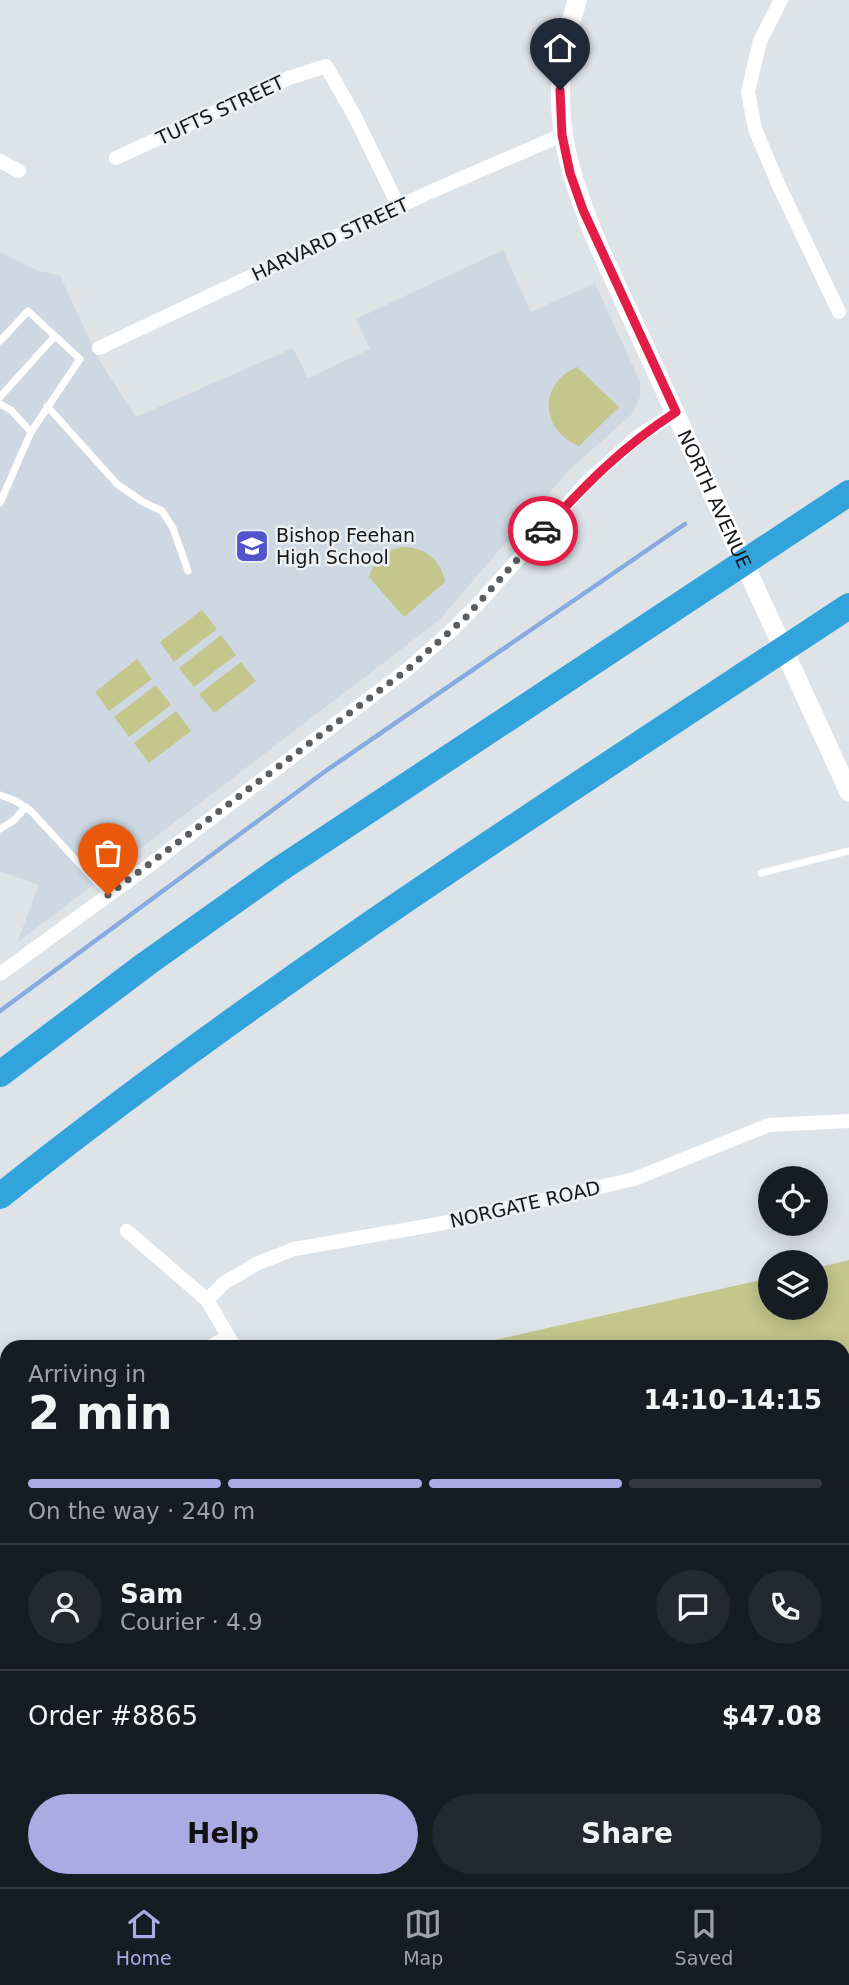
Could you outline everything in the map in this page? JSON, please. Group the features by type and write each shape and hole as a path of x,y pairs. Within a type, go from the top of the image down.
{"highway":[{"path":"0,1074 146,964 277,871 849,492"},
{"path":"0,1196 160,1072 278,986 849,607"}],"main road":[{"name":"NORTH AVENUE","path":"578,0 565,42 560,90 562,135 570,173 583,210 849,792"}],"street":[{"path":"781,0 761,41 748,92 750,104 755,130 839,312"},
{"name":"TUFTS STREET","path":"116,158 251,94 326,66 354,115 399,207"},
{"name":"HARVARD STREET","path":"99,348 399,207 562,135"},
{"path":"0,161 19,171"},
{"path":"0,974 408,669 479,603 586,483 637,437 676,412"},
{"name":"NORGATE ROAD","path":"207,1300 224,1283 256,1264 294,1249 444,1223 634,1179 728,1139 769,1125 849,1121"},
{"path":"127,1231 207,1300 231,1340"}],"lane":[{"path":"0,341 28,311 80,359 31,432 0,503"},
{"path":"0,397 55,337"},
{"path":"0,404 11,410 31,432"},
{"path":"47,406 117,484 162,511 173,528 188,571"},
{"path":"0,795 26,807 108,895"},
{"path":"0,830 26,807"},
{"path":"761,873 849,851"},
{"path":"215,1340 227,1333"}],"shaded area":[{"name":"Bishop Feehan High School","path":"503,250 531,312 595,283 640,382 640,397 631,415 569,470 438,621 17,943 39,885 0,871 0,252 36,270 60,276 99,360 136,417 293,348 308,378 370,349 356,319"}],"green space":[{"path":"577,367 619,407 579,446 566,439 557,429 549,407 555,384"},
{"path":"402,547 418,549 431,556 440,567 445,582 404,617 369,577 381,557"},
{"path":"202,610 217,629 174,662 160,642"},
{"path":"221,635 236,655 194,687 179,668"},
{"path":"137,659 152,679 109,711 95,692"},
{"path":"241,662 256,681 214,713 199,694"},
{"path":"156,685 171,705 129,737 114,717"},
{"path":"176,711 191,731 149,763 134,743"},
{"path":"849,1260 849,1340 494,1340 758,1281 758,1320 828,1320 828,1265"}],"waterway":[{"path":"0,1011 327,770 685,524"}],"way so far":[{"path":"108,895 408,669 466,617 543,531"}],"place":[{"name":"Bishop Feehan High School","path":"252,546"}],"route":[{"path":"543,531 586,483 637,437 676,412 583,210 570,173 562,135 560,90"}]}
